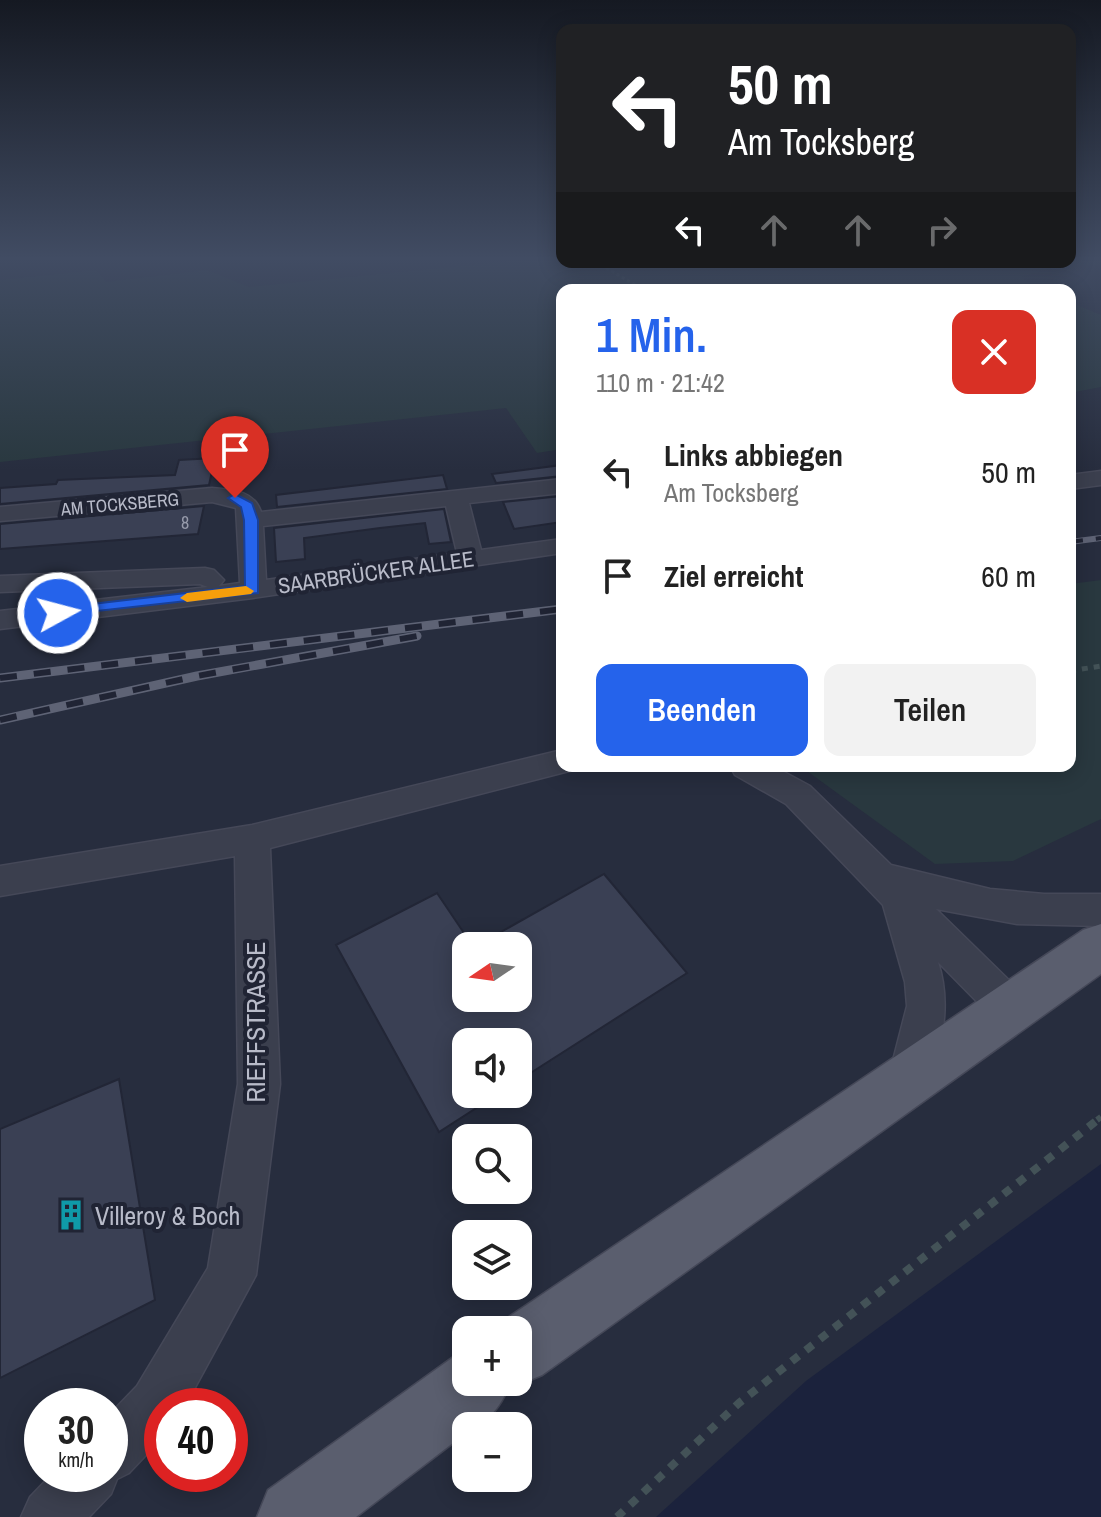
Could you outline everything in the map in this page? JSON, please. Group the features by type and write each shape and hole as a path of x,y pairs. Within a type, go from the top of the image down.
{"main road":[{"path":"532,1341 1101,946"},
{"path":"295,1517 457,1396"}],"street":[{"path":"1076,481 1101,478"},
{"path":"0,584 205,576 242,591 251,520 556,487"},
{"name":"AM TOCKSBERG","path":"0,514 212,495 235,498 247,505 251,520"},
{"path":"456,498 471,558"},
{"name":"SAARBRÜCKER ALLEE","path":"0,620 242,591 556,547"},
{"path":"0,881 252,839 556,763"},
{"path":"757,772 798,795 1009,1007"},
{"name":"RIEFFSTRASSE","path":"128,1435 156,1405 231,1275 259,1084 252,839"},
{"path":"890,887 991,907 1061,912 1101,910"},
{"path":"890,887 925,982 927,1006 910,1076"},
{"path":"50,1517 74,1492"}],"path":[{"path":"1076,670 1101,666"},
{"path":"617,1517 739,1403 1101,1117"}],"shaded area":[{"path":"0,329 556,329 556,450 537,453 506,408 0,462"},
{"path":"1076,329 1101,329 1101,387 1076,392"},
{"path":"1101,580 1101,819 1013,861 935,864 808,772 1076,772 1076,583"}],"water":[{"path":"1101,1164 1101,1517 656,1517 806,1381"}],"building":[{"path":"215,458 209,485 0,504 0,488 56,484 58,480 175,475 179,460"},
{"path":"556,466 556,477 496,483 492,474"},
{"path":"443,475 447,489 277,507 276,495"},
{"path":"556,497 556,523 514,529 503,502"},
{"path":"204,506 198,534 0,549 0,524"},
{"path":"444,509 451,542 429,544 425,523 380,528 304,538 305,559 276,562 274,528"},
{"path":"604,874 687,973 532,1072 532,1028 452,1028 452,1108 476,1108 439,1132 336,945 437,893 463,932 452,932 452,1012 532,1012 532,932 501,932"},
{"name":"Villeroy & Boch","path":"119,1079 155,1300 0,1378 0,1129"}],"railway":[{"path":"1076,541 1101,538"},
{"path":"0,678 556,610"},
{"path":"0,720 197,676 417,636"}],"slow traffic":[{"path":"187,598 246,591"}],"place":[{"name":"Villeroy & Boch","path":"71,1215"}],"route":[{"path":"58,613 253,590 251,520 247,505 235,498"}]}
